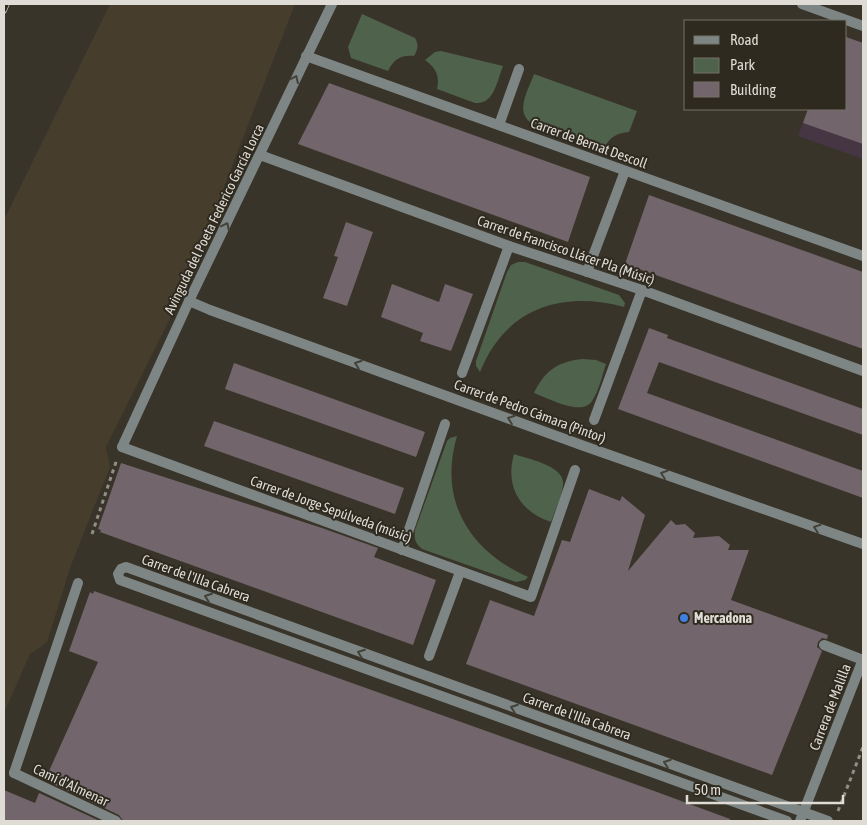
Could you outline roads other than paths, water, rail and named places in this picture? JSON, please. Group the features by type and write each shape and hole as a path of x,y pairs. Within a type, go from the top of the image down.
{"street":[{"name":"Avinguda del Poeta Federico García Lorca","path":"122,447 189,302 332,4"},
{"path":"802,4 846,20"},
{"path":"847,20 863,26"},
{"name":"Carrer de Bernat Descoll","path":"306,56 863,256"},
{"path":"499,125 519,69"},
{"name":"Carrer de Francisco Llácer Pla (Músic)","path":"260,155 508,246 642,290 863,371"},
{"path":"587,272 625,170"},
{"path":"462,372 508,246"},
{"path":"594,420 642,290"},
{"name":"Carrer de Pedro Cámara (Pintor)","path":"189,302 566,439 863,544"},
{"path":"402,550 445,424"},
{"name":"Carrer de Jorge Sepúlveda (músic)","path":"122,447 531,597 575,470"},
{"name":"Carrer de l'Illa Cabrera","path":"787,821 120,580 118,574 121,569 126,567 802,817 832,819"},
{"path":"429,656 460,572"},
{"name":"Camí d'Almenar","path":"78,583 14,773 116,821"},
{"path":"824,645 863,660"},
{"name":"Carrera de Malilla","path":"802,817 863,660"}],"railway":[{"path":"4,11 7,4"}],"place":[{"name":"Mercadona","path":"684,618"}]}
